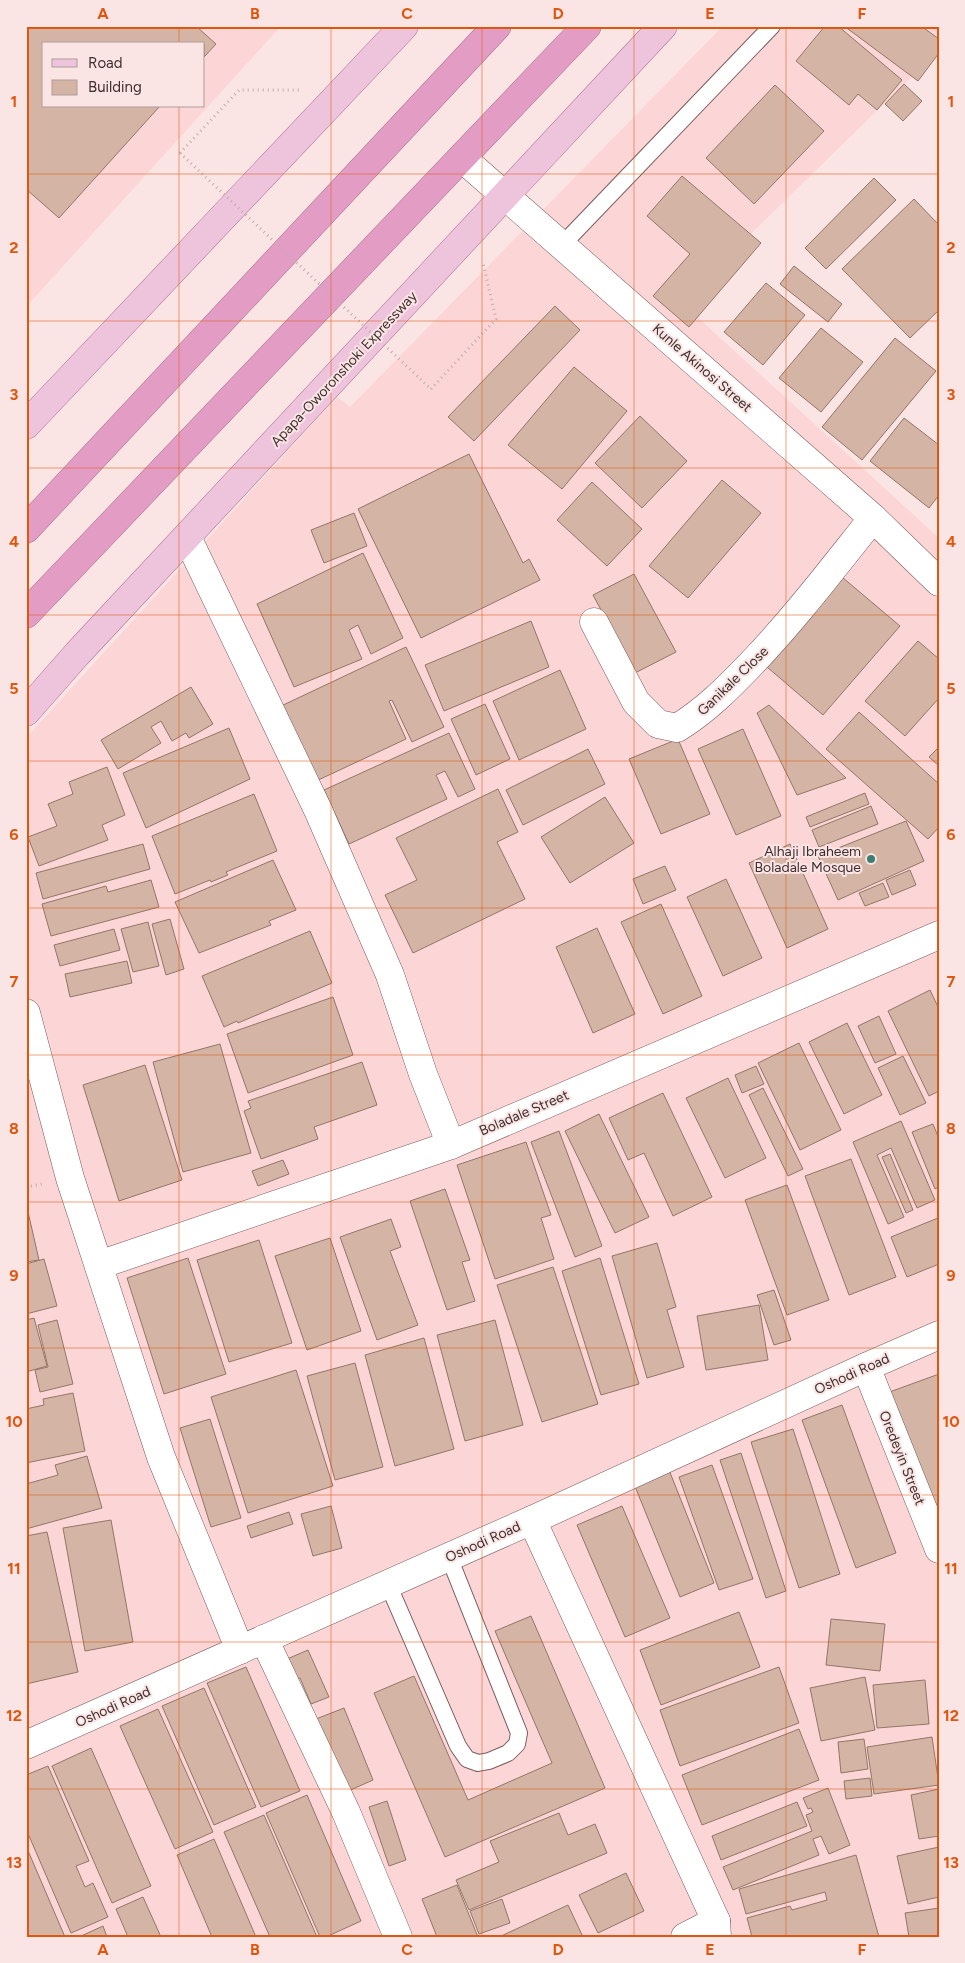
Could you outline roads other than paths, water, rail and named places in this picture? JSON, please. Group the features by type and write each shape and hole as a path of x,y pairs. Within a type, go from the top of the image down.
{"highway":[{"path":"26,530 497,26"},
{"path":"26,614 587,26"}],"main road":[{"path":"26,425 404,26"},
{"name":"Apapa-Oworonshoki Expressway","path":"26,712 77,654 663,26"}],"street":[{"name":"Kunle Akinosi Street","path":"462,158 873,518 939,582"},
{"name":"Ganikale Close","path":"594,622 636,702 658,724 677,728 697,716 728,688 782,632 873,518"},
{"path":"187,537 318,810 386,967 451,1145"},
{"name":"Boladale Street","path":"99,1266 451,1145 939,935"},
{"path":"26,1013 70,1178 161,1457 252,1644 346,1812 398,1937"},
{"name":"Oshodi Road","path":"26,1746 450,1557 939,1335"},
{"name":"Oredeyin Street","path":"866,1367 939,1549"},
{"path":"532,1520 717,1929 685,1937"}],"lane":[{"path":"562,245 772,26"},
{"path":"388,1584 458,1746 467,1759 478,1763 503,1756 517,1744 519,1734 450,1557"}],"place":[{"name":"Alhaji Ibraheem Boladale Mosque","path":"871,859"}]}
